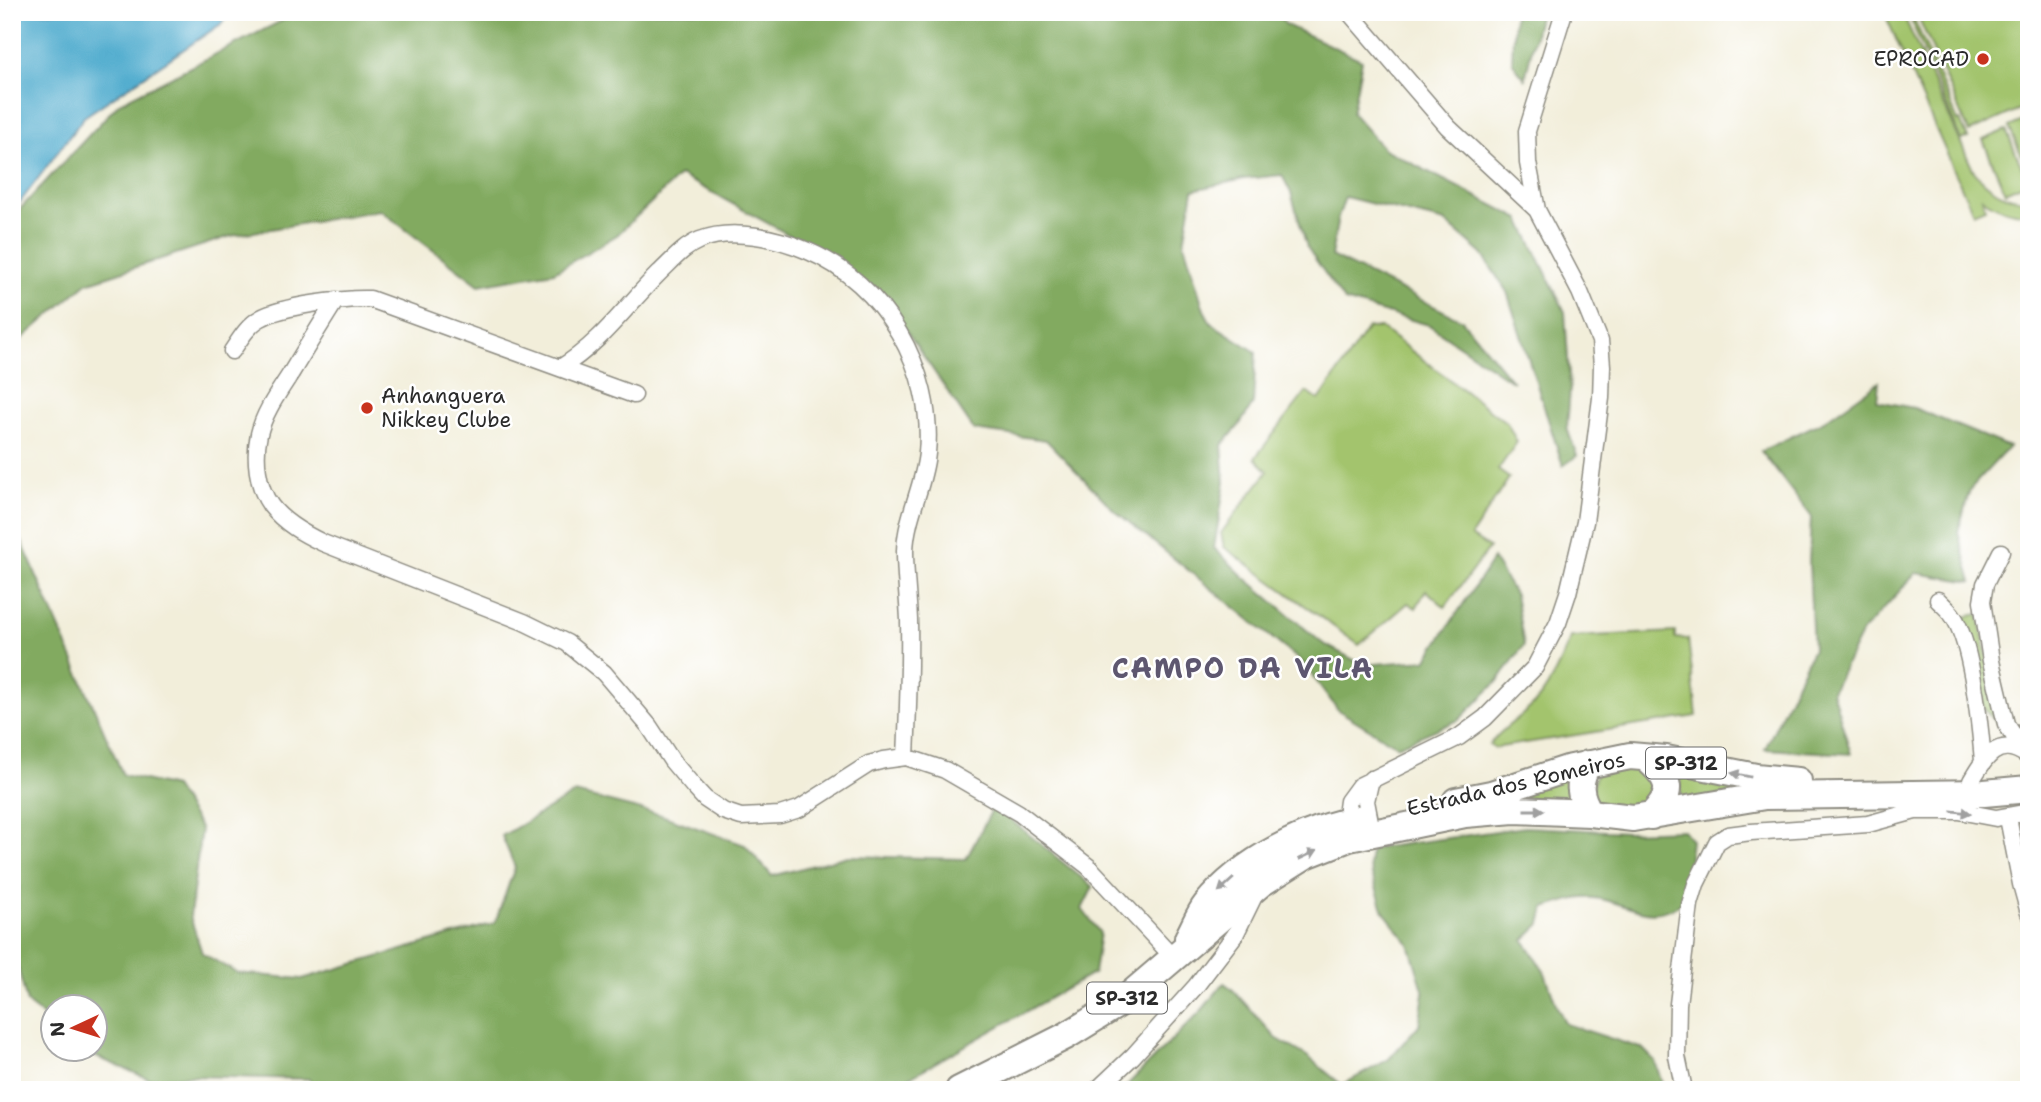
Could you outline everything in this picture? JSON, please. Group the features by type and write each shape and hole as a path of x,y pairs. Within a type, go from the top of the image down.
{"main road":[{"name":"Estrada dos Romeiros","path":"959,1090 1087,1023 1123,1001 1260,884 1306,855 1362,826 1491,794 1588,764 1630,756 1666,759 1756,778 1791,781 1977,771 2028,762"},
{"path":"1646,758 1658,769 1668,785 1665,798 1651,816"},
{"path":"1588,764 1580,782 1583,802 1590,813"},
{"name":"Estrada dos Romeiros","path":"1178,955 1205,906 1214,896 1273,851 1310,833 1514,810 1590,813 1633,818 1765,796 1905,803 2029,789"}],"street":[{"path":"1349,12 1448,127 1537,210"},
{"path":"1362,826 1347,808 1352,793 1371,779 1459,737 1485,718 1535,667 1558,623 1568,593 1590,489 1601,398 1600,341 1580,292 1537,210 1528,163 1527,131 1563,12"},
{"path":"560,368 594,343 685,247 702,239 723,235 785,242 827,259 863,285 891,319 908,350 921,385 927,420 927,452 923,476 907,529 905,550 909,658 906,757"},
{"path":"232,351 250,326 262,317 336,300 370,299 634,395"},
{"path":"336,300 269,407 259,434 257,461 260,485 270,505 284,520 323,543 524,622 567,643 604,673 649,726 672,761 693,786 705,799 723,811 741,817 780,815 799,809 869,764 906,757 945,770 1020,813 1089,867 1178,955"},
{"path":"2001,552 1985,584 1982,601 2000,706 2006,724 2028,762"},
{"path":"1938,600 1952,615 1964,643 1977,705 1977,771"},
{"path":"1684,1090 1677,1056 1678,1004 1690,904 1696,884 1717,842 1728,835 1751,832 1852,827 1881,822 1905,803 1990,817 2008,818 2029,812"},
{"path":"2008,818 2029,913"},
{"path":"1097,1090 1133,1056 1196,986 1234,935 1260,884 1273,851"}],"green space":[{"path":"299,12 1276,12 1286,25 1362,60 1352,113 1384,149 1520,219 1565,312 1570,390 1567,428 1577,456 1563,466 1507,292 1482,254 1445,222 1345,197 1331,256 1462,320 1513,382 1429,325 1344,301 1307,247 1291,193 1282,175 1244,179 1193,190 1184,243 1204,310 1211,323 1256,352 1253,404 1222,445 1225,482 1214,548 1322,643 1363,665 1426,660 1493,559 1515,595 1524,645 1498,681 1459,720 1397,746 1338,710 1303,663 1114,510 1046,440 974,430 888,304 840,263 680,175 617,235 554,272 479,285 380,210 231,236 87,283 17,343 12,372 12,219 119,103"},
{"path":"1514,12 1540,12 1525,79 1512,62"},
{"path":"1884,12 1902,12 1973,170 1997,192 2012,198 2029,200 2029,214 2004,209 1982,198 1985,208 1973,213"},
{"path":"1911,12 1958,121 1960,120 1968,138 1961,140 1908,13"},
{"name":"EPROCAD","path":"1916,12 2029,12 2029,105 1969,132"},
{"path":"2029,118 2029,172 2009,127"},
{"path":"2006,130 2028,182 2005,192 1983,140"},
{"path":"1368,328 1381,328 1507,423 1517,442 1498,470 1509,478 1471,536 1489,548 1445,607 1426,590 1416,608 1408,603 1359,645 1224,547 1221,533 1268,471 1255,458 1306,392 1319,400"},
{"path":"1879,382 1877,401 1914,408 2009,447 1970,489 1958,532 1972,582 1916,573 1862,632 1832,691 1851,754 1765,749 1813,649 1809,562 1811,516 1761,451 1824,421"},
{"path":"12,519 123,775 174,787 201,829 190,916 202,953 237,973 302,979 495,923 515,867 502,836 575,793 661,815 745,845 772,876 848,856 966,859 994,806 1093,887 1082,909 1100,933 1094,973 887,1090 317,1090 309,1079 187,1076 149,1079 108,1062 108,993 38,993 38,1012 27,1003 12,944 19,884 12,872"},
{"path":"1979,614 2000,726 1984,709 1964,617"},
{"path":"1675,632 1675,638 1688,639 1697,716 1494,748 1489,745 1540,697 1571,637"},
{"path":"1638,767 1652,770 1655,804 1623,813 1590,798 1596,774"},
{"path":"1678,772 1750,788 1681,806 1681,776"},
{"path":"1574,773 1577,801 1508,797"},
{"path":"1525,827 1627,832 1683,830 1691,840 1684,902 1671,909 1649,913 1594,898 1570,900 1545,908 1541,924 1524,940 1545,973 1566,1024 1643,1049 1655,1061 1664,1090 1122,1090 1202,1010 1224,983 1276,1038 1307,1056 1342,1085 1389,1059 1419,1025 1424,993 1409,944 1384,912 1369,866 1371,849"}],"water":[{"path":"12,12 229,12 221,24 84,117 12,213"}],"place":[{"name":"EPROCAD","path":"1983,59"},
{"name":"Anhanguera Nikkey Clube","path":"367,408"}],"district":[{"name":"CAMPO DA VILA","path":"1243,668"}]}
